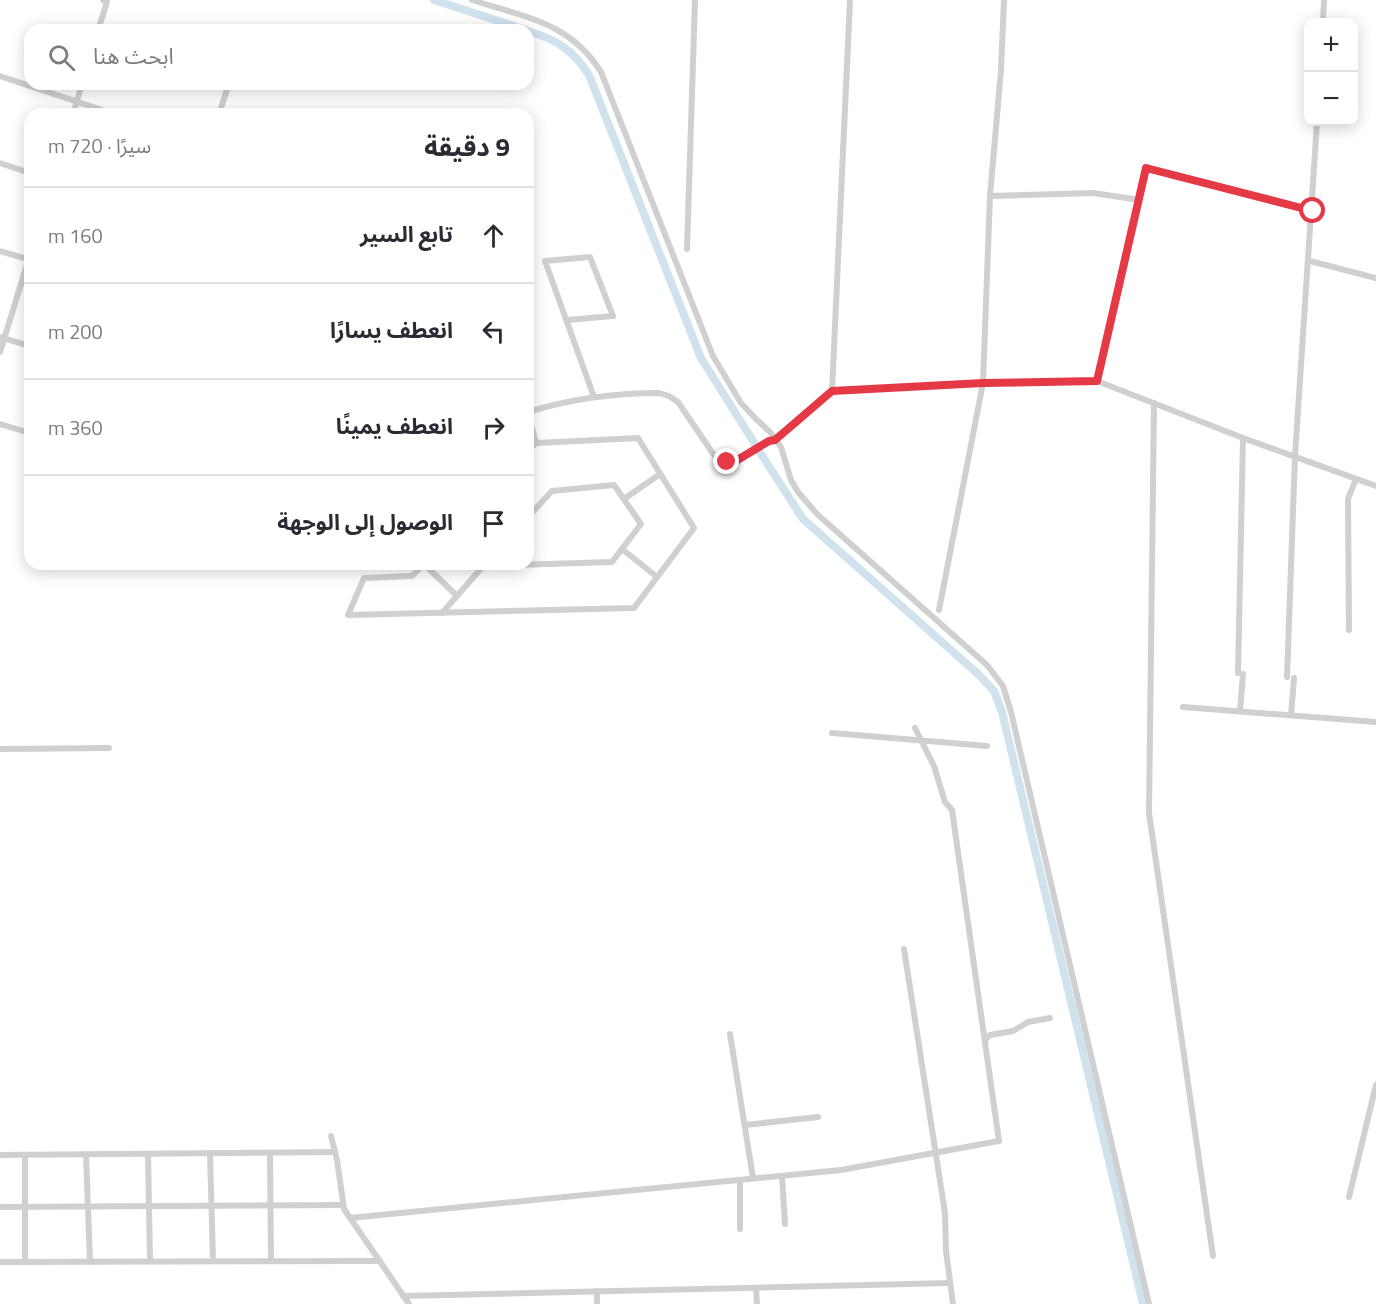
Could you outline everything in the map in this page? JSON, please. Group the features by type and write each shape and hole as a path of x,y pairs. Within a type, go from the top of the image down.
{"street":[{"path":"100,24 107,2 103,0"},
{"path":"472,0 554,27 581,45 592,57 601,72 713,356 741,403 770,432 772,440 781,447 791,480 807,504 987,665 1003,686 1010,705 1149,1304"},
{"path":"687,249 695,0"},
{"path":"832,391 850,0"},
{"path":"939,610 983,383 990,196 1001,70 1004,0"},
{"path":"1323,18 1324,0"},
{"path":"0,76 24,84"},
{"path":"41,90 96,108"},
{"path":"75,108 80,90"},
{"path":"221,108 227,90"},
{"path":"1291,715 1295,456 1310,261 1317,126"},
{"path":"0,163 24,171"},
{"path":"1097,381 1146,168 1313,211"},
{"path":"990,196 1093,193 1140,200"},
{"path":"0,251 24,257"},
{"path":"567,320 613,316 590,257 545,261 594,398"},
{"path":"1310,261 1376,278"},
{"path":"0,352 2,337 24,273"},
{"path":"2,337 24,344"},
{"path":"534,411 560,403 594,398 648,393 669,396 685,410 714,455 727,462 734,462 772,440 832,391 983,383 1097,381 1243,438 1376,486"},
{"path":"1154,403 1149,813 1213,1256"},
{"path":"0,424 24,432"},
{"path":"534,435 536,442"},
{"path":"418,570 412,576 364,578 348,615 634,608 694,528 638,438 536,442 534,444"},
{"path":"1240,711 1243,438"},
{"path":"624,499 660,474"},
{"path":"1348,630 1348,499 1356,479"},
{"path":"534,510 552,491 614,485 641,524 612,562 534,564"},
{"path":"622,549 657,577"},
{"path":"430,570 457,596"},
{"path":"442,613 480,570"},
{"path":"1183,706 1376,722"},
{"path":"350,1218 841,1170 999,1141 952,810 945,802 934,766 915,728"},
{"path":"832,733 987,746"},
{"path":"0,749 109,748"},
{"path":"904,949 945,1213 946,1251 953,1304"},
{"path":"985,1040 990,1035 1013,1030 1028,1022 1050,1018"},
{"path":"730,1034 753,1178"},
{"path":"1349,1197 1376,1085"},
{"path":"745,1125 818,1117"},
{"path":"331,1136 343,1205 409,1304"},
{"path":"0,1155 335,1152"},
{"path":"210,1153 213,1261"},
{"path":"270,1153 271,1261"},
{"path":"86,1154 90,1262"},
{"path":"148,1154 150,1261"},
{"path":"25,1155 25,1262"},
{"path":"782,1176 785,1224"},
{"path":"740,1180 740,1229"},
{"path":"0,1207 343,1205"},
{"path":"0,1262 380,1261"},
{"path":"403,1296 951,1284"},
{"path":"756,1287 757,1304"},
{"path":"597,1291 597,1304"}],"waterway":[{"path":"434,0 508,24"},
{"path":"534,33 570,52 589,75 701,358 803,519 977,673 994,691 1002,712 1143,1304"}],"route":[{"path":"727,462 734,462 769,441 775,440 832,391 983,383 1097,381 1146,168 1313,211"}]}
